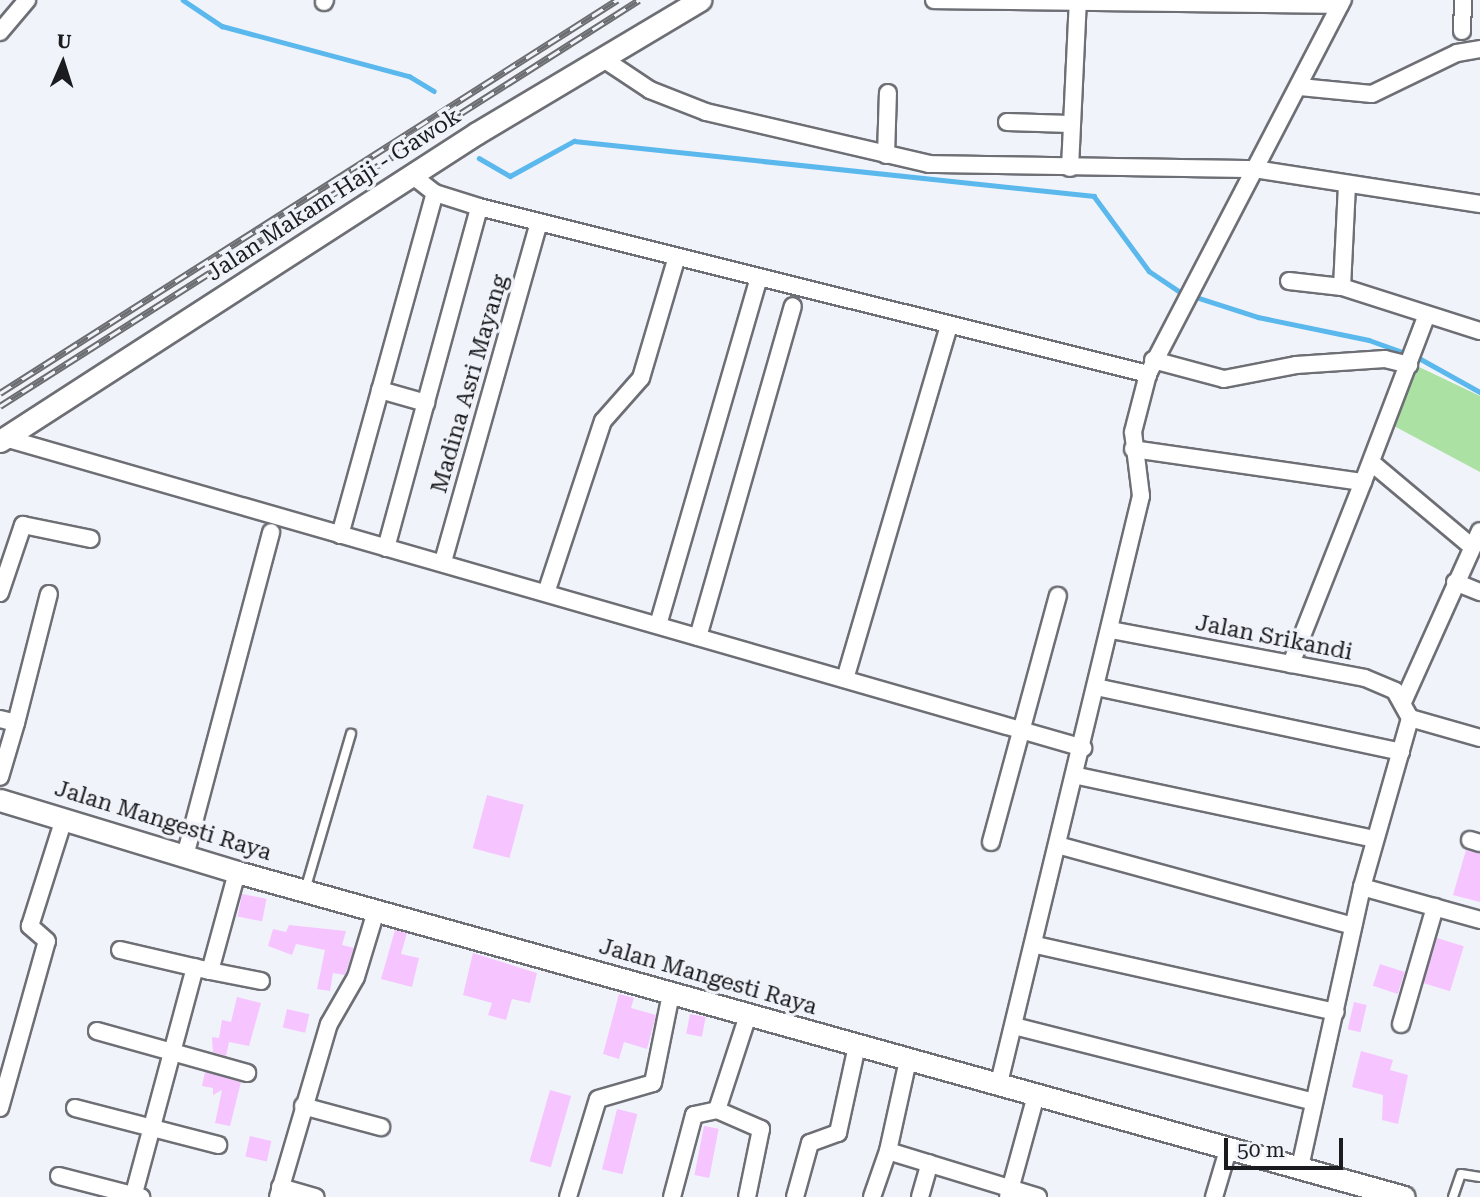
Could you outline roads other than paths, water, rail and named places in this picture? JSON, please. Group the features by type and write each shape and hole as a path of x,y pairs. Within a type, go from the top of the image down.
{"street":[{"path":"0,32 27,0"},
{"name":"Jalan Makam Haji - Gawok","path":"3,439 455,147 701,0"},
{"path":"934,0 1341,3 1300,87 1150,367 1133,449 1142,489 1078,776 999,1083"},
{"path":"1462,0 1462,31"},
{"path":"1070,168 1070,124 1078,3"},
{"path":"1300,87 1371,94 1457,53 1480,50"},
{"path":"602,58 650,89 706,113 886,155 966,169 1254,169 1480,204"},
{"path":"886,155 888,93"},
{"path":"1007,122 1070,124"},
{"path":"413,176 435,193 479,207 759,277 1150,367 1224,379 1296,365 1411,359"},
{"path":"1342,287 1347,184"},
{"path":"340,535 435,193"},
{"path":"386,548 479,207"},
{"name":"Madina Asri Mayang","path":"444,558 539,222"},
{"path":"546,593 603,421 641,378 676,260"},
{"path":"658,625 759,277"},
{"path":"1289,281 1342,287 1426,317 1480,331"},
{"path":"698,637 793,306"},
{"path":"1291,664 1372,463 1426,317"},
{"path":"845,679 947,332"},
{"path":"380,390 426,402"},
{"path":"3,439 1083,747"},
{"path":"1133,449 1363,482"},
{"path":"1372,463 1472,547"},
{"path":"0,593 23,525 91,539"},
{"path":"1300,1167 1362,887 1410,718 1404,700 1480,531"},
{"path":"185,856 271,532"},
{"path":"1455,582 1480,592"},
{"path":"0,777 8,721 50,594"},
{"path":"991,842 1058,596"},
{"name":"Jalan Srikandi","path":"1111,630 1385,684 1404,700"},
{"path":"1096,687 1401,752"},
{"path":"1410,718 1480,738"},
{"path":"1078,776 1374,839"},
{"name":"Jalan Mangesti Raya","path":"0,800 237,873 1400,1196"},
{"path":"0,1108 47,941 30,926 64,819"},
{"path":"1061,846 1353,926"},
{"path":"59,1176 136,1196 173,1049 237,873"},
{"path":"1362,887 1480,920"},
{"path":"1401,1024 1435,907"},
{"path":"316,1197 279,1192 303,1106 376,911"},
{"path":"1036,945 1336,1012"},
{"path":"120,950 261,981"},
{"path":"568,1197 595,1103 653,1083 671,994"},
{"path":"717,1110 748,1016"},
{"path":"1014,1026 1314,1102"},
{"path":"97,1031 173,1049 247,1073"},
{"path":"795,1197 810,1143 838,1133 857,1046"},
{"path":"872,1197 888,1151 908,1060"},
{"path":"1010,1191 1036,1096"},
{"path":"303,1106 382,1127"},
{"path":"75,1108 218,1145"},
{"path":"672,1197 694,1115 717,1110 761,1129 747,1197"},
{"path":"1214,1197 1228,1150"},
{"path":"888,1151 1010,1191 1038,1197"},
{"path":"920,1197 929,1163"}],"lane":[{"path":"305,890 351,734"},
{"path":"1453,1197 1461,1174 1480,1177"}],"waterway":[{"path":"183,0 222,26 409,76 434,91"},
{"path":"479,158 510,176 574,141 1094,196 1149,271 1180,292 1258,317 1369,340 1419,358 1480,392"}],"railway":[{"path":"0,393 617,0"},
{"path":"0,406 639,0"}]}
